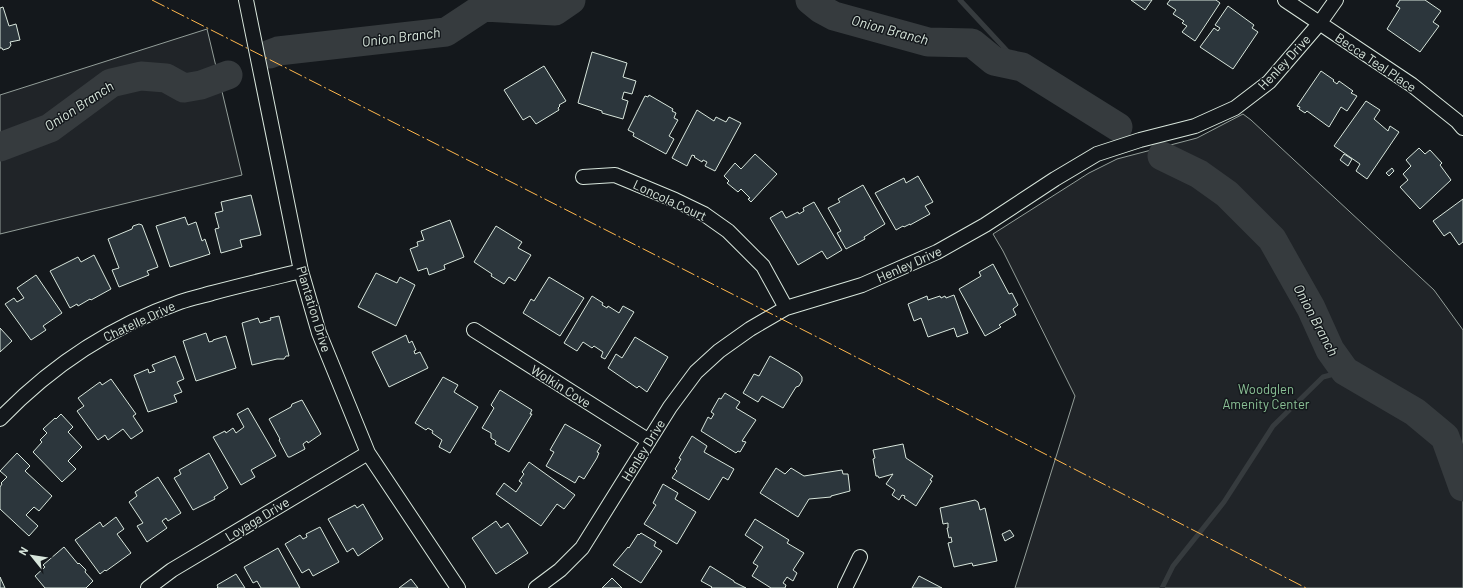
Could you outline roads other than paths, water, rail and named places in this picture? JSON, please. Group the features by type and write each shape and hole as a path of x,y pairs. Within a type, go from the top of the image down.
{"street":[{"name":"Plantation Drive","path":"246,0 302,271 319,333 368,453 458,588"},
{"name":"Becca Teal Place","path":"1285,0 1412,85 1457,121 1463,128"},
{"name":"Henley Drive","path":"536,588 560,570 582,548 670,407 696,372 735,339 786,308 862,285 937,252 985,226 1055,179 1097,154 1140,140 1195,126 1235,108 1269,82 1319,24 1336,0"},
{"name":"Loncola Court","path":"583,176 615,175 704,214 728,231 763,266 786,308"},
{"name":"Chatelle Drive","path":"0,419 43,379 55,370 91,344 130,322 181,302 244,284 302,271"},
{"name":"Wolkin Cove","path":"474,330 649,441"},
{"name":"Loyaga Drive","path":"148,588 172,570 368,453"},
{"path":"845,588 860,557"}],"waterway":[{"name":"Onion Branch","path":"270,54 278,51 446,32 484,7 555,11 571,0"},
{"name":"Onion Branch","path":"810,0 821,9 834,16 928,42 972,43 994,61 1022,67 1118,127"},
{"path":"960,0 1022,67"},
{"name":"Onion Branch","path":"0,147 50,128 111,83 141,76 166,78 184,88 201,85 228,75"},
{"name":"Onion Branch","path":"1162,156 1199,174 1227,194 1272,239 1311,308 1330,350 1345,371 1415,412 1445,437 1463,487"},
{"path":"1162,588 1173,566 1224,502 1273,426 1323,377 1345,371"}],"park label":[{"name":"Woodglen Amenity Center","path":"1266,396"}]}
